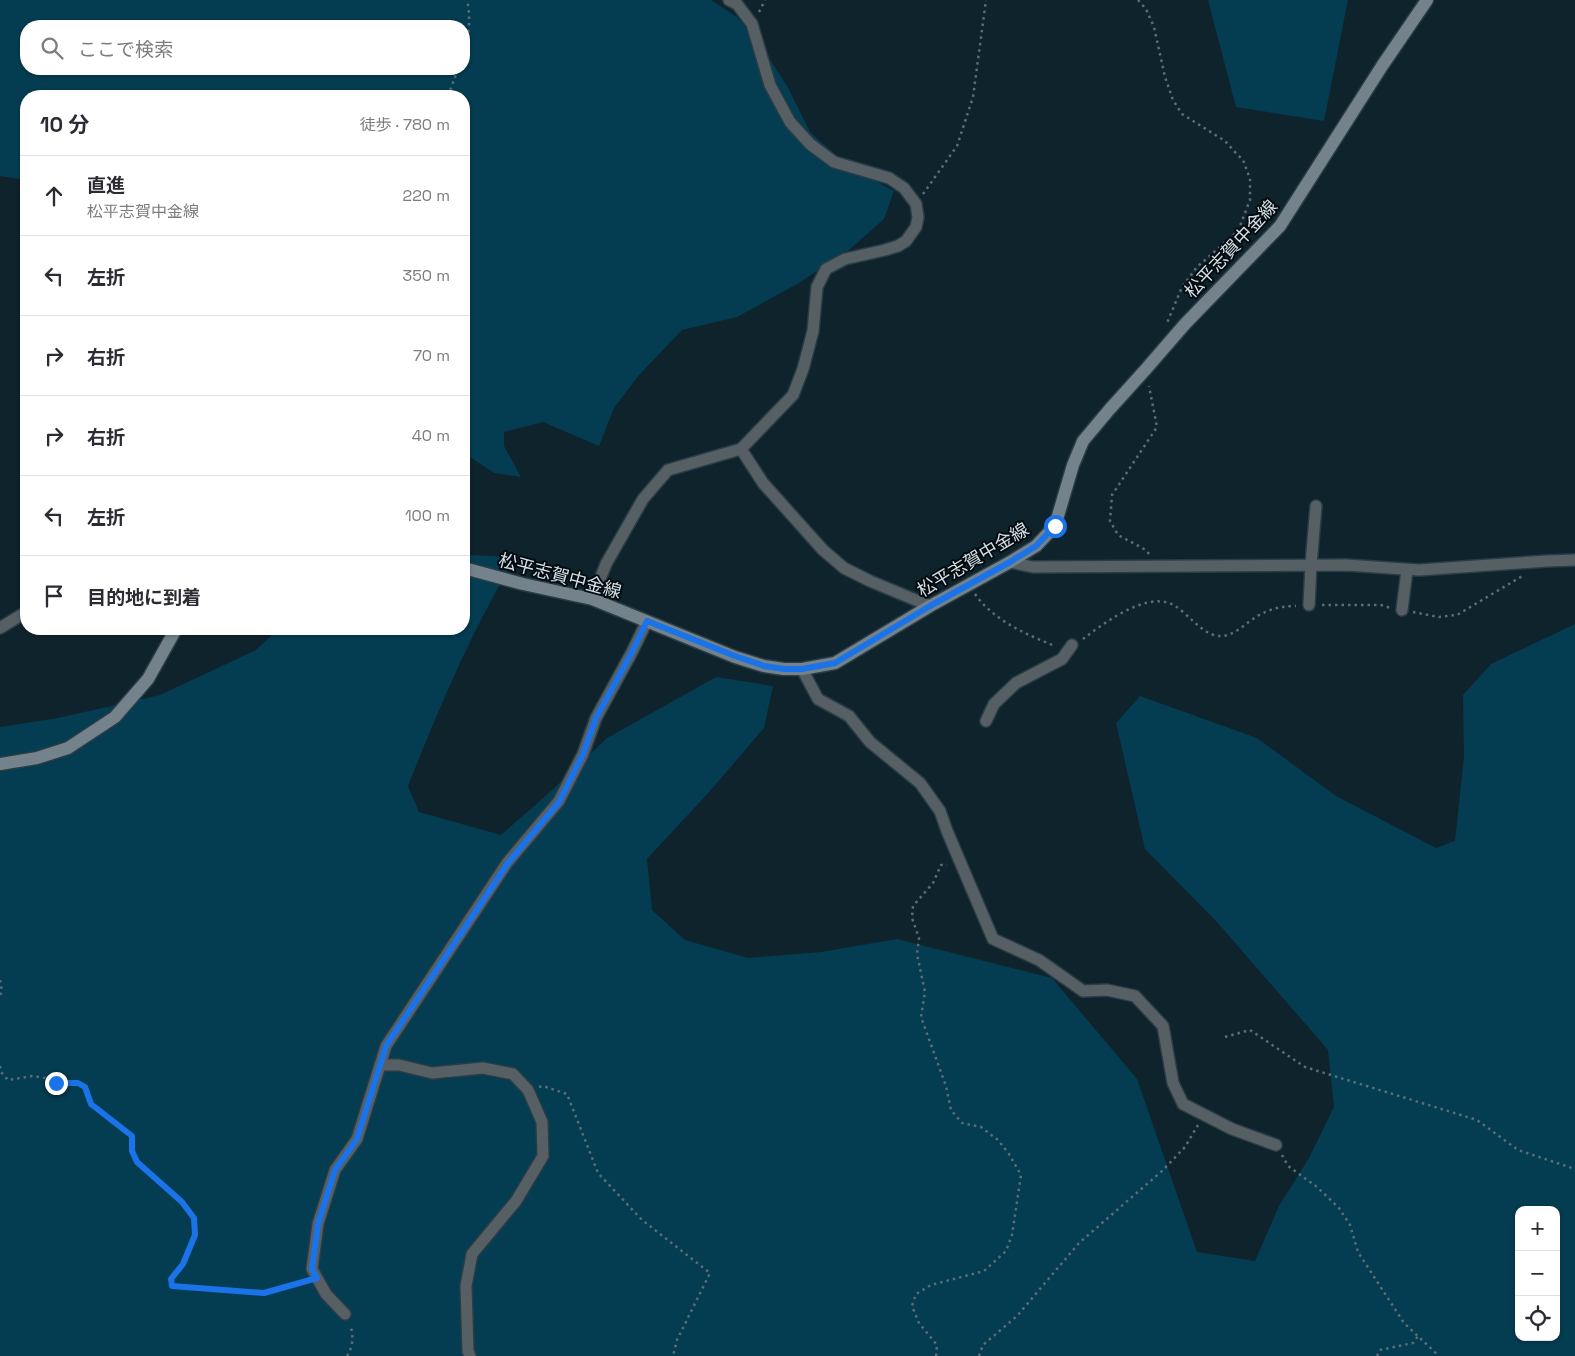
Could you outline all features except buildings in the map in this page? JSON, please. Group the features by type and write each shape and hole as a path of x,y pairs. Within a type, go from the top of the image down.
{"main road":[{"name":"松平志賀中金線","path":"470,570 522,584 592,599 764,666 802,669 835,663 930,606 1010,562 1036,546 1055,526 1073,466 1083,442 1185,324 1280,226 1382,66 1427,0"},
{"path":"0,764 37,758 68,748 115,717 148,679 170,635"}],"street":[{"path":"592,599 606,564 644,499 668,470 741,449 793,395 803,369 813,331 817,287 826,268 845,259 885,250 906,241 916,227 918,217 916,204 904,188 889,178 834,162 810,144 790,122 770,85 752,24 737,4 729,0"},
{"path":"741,449 763,483 823,550 844,568 930,606"},
{"path":"1309,605 1310,565 1316,506"},
{"path":"1010,562 1032,567 1346,565 1407,570 1575,560"},
{"path":"1402,610 1407,570"},
{"path":"0,628 20,616"},
{"path":"345,1314 326,1294 312,1269 318,1224 335,1170 357,1139 386,1046 508,863 559,802 583,754 596,718 647,621"},
{"path":"986,721 994,704 1016,683 1062,659 1072,645"},
{"path":"802,669 818,698 849,716 870,742 920,784 940,811 946,831 993,939 1039,960 1083,991 1107,990 1134,996 1163,1026 1173,1083 1183,1104 1232,1129 1276,1145"},
{"path":"380,1065 399,1065 432,1073 483,1068 513,1074 528,1090 542,1122 543,1156 516,1201 472,1254 466,1286 468,1351 470,1356"}],"path":[{"path":"467,0 469,20"},
{"path":"916,204 958,146 973,97 986,0"},
{"path":"1138,0 1146,9 1154,27 1165,77 1173,100 1182,114 1225,142 1243,160 1250,178 1250,200 1238,231 1197,267 1182,287 1164,332"},
{"path":"450,90 456,75"},
{"path":"1146,370 1157,427 1112,495 1110,521 1118,535 1146,550 1153,566"},
{"path":"968,585 979,601 1006,623 1039,640 1062,648 1072,645 1104,623 1133,607 1153,601 1169,603 1182,611 1206,632 1224,636 1235,632 1268,610 1283,606 1381,605 1439,617 1457,615 1472,608 1547,561"},
{"path":"936,1356 936,1345 919,1323 912,1306 916,1294 931,1285 984,1271 1006,1251 1012,1235 1021,1175 1009,1154 998,1140 981,1127 962,1123 951,1110 946,1086 921,1017 925,992 917,954 919,938 912,918 914,906 933,883 941,866 961,863"},
{"path":"0,980 2,991 0,996"},
{"path":"1225,1037 1250,1030 1305,1067 1477,1120 1518,1150 1575,1168"},
{"path":"0,1066 0,1072 8,1080 33,1076 45,1078 56,1083 78,1083 85,1087 91,1104 132,1136 132,1151 137,1162 182,1202 194,1218 195,1235 183,1264 171,1279 172,1286 264,1293 317,1278"},
{"path":"528,1090 543,1086 567,1094 598,1173 642,1220 710,1272 676,1340 673,1356"},
{"path":"979,1356 983,1345 1017,1316 1079,1243 1162,1170 1185,1147 1197,1127 1201,1114"},
{"path":"1276,1145 1288,1166 1317,1187 1339,1208 1350,1225 1358,1252 1404,1323 1439,1356"},
{"path":"345,1314 352,1331 352,1342 347,1356"},
{"path":"1377,1356 1380,1350 1413,1343 1418,1336"}],"shaded area":[{"path":"0,0 711,0 737,17 763,49 787,86 810,132 848,166 894,191 884,219 848,251 797,284 737,317 682,330 639,375 614,408 599,446 543,422 504,432 504,446 521,477 494,473 470,457 470,90 20,90 20,179 0,176"},
{"path":"1208,0 1348,0 1324,121 1236,107"},
{"path":"470,555 516,557 485,612 444,698 408,786 419,812 501,835 607,738 716,677 773,686 764,728 710,791 647,859 652,910 685,940 748,958 821,952 897,939 1052,978 1137,1079 1197,1252 1255,1261 1279,1206 1309,1158 1334,1107 1328,1050 1217,922 1145,849 1116,723 1140,696 1257,738 1336,796 1436,848 1455,841 1464,756 1463,695 1491,664 1575,624 1575,1356 0,1356 0,727 58,718 160,695 256,650 272,635 470,635"}],"route":[{"path":"56,1083 78,1083 85,1087 91,1104 132,1136 132,1151 137,1162 182,1202 194,1218 195,1235 183,1264 171,1279 172,1286 264,1293 317,1278 312,1269 318,1224 335,1170 357,1139 386,1046 508,863 559,802 583,754 591,728 647,621 764,666 802,669 835,663 1036,546 1055,526"}]}
